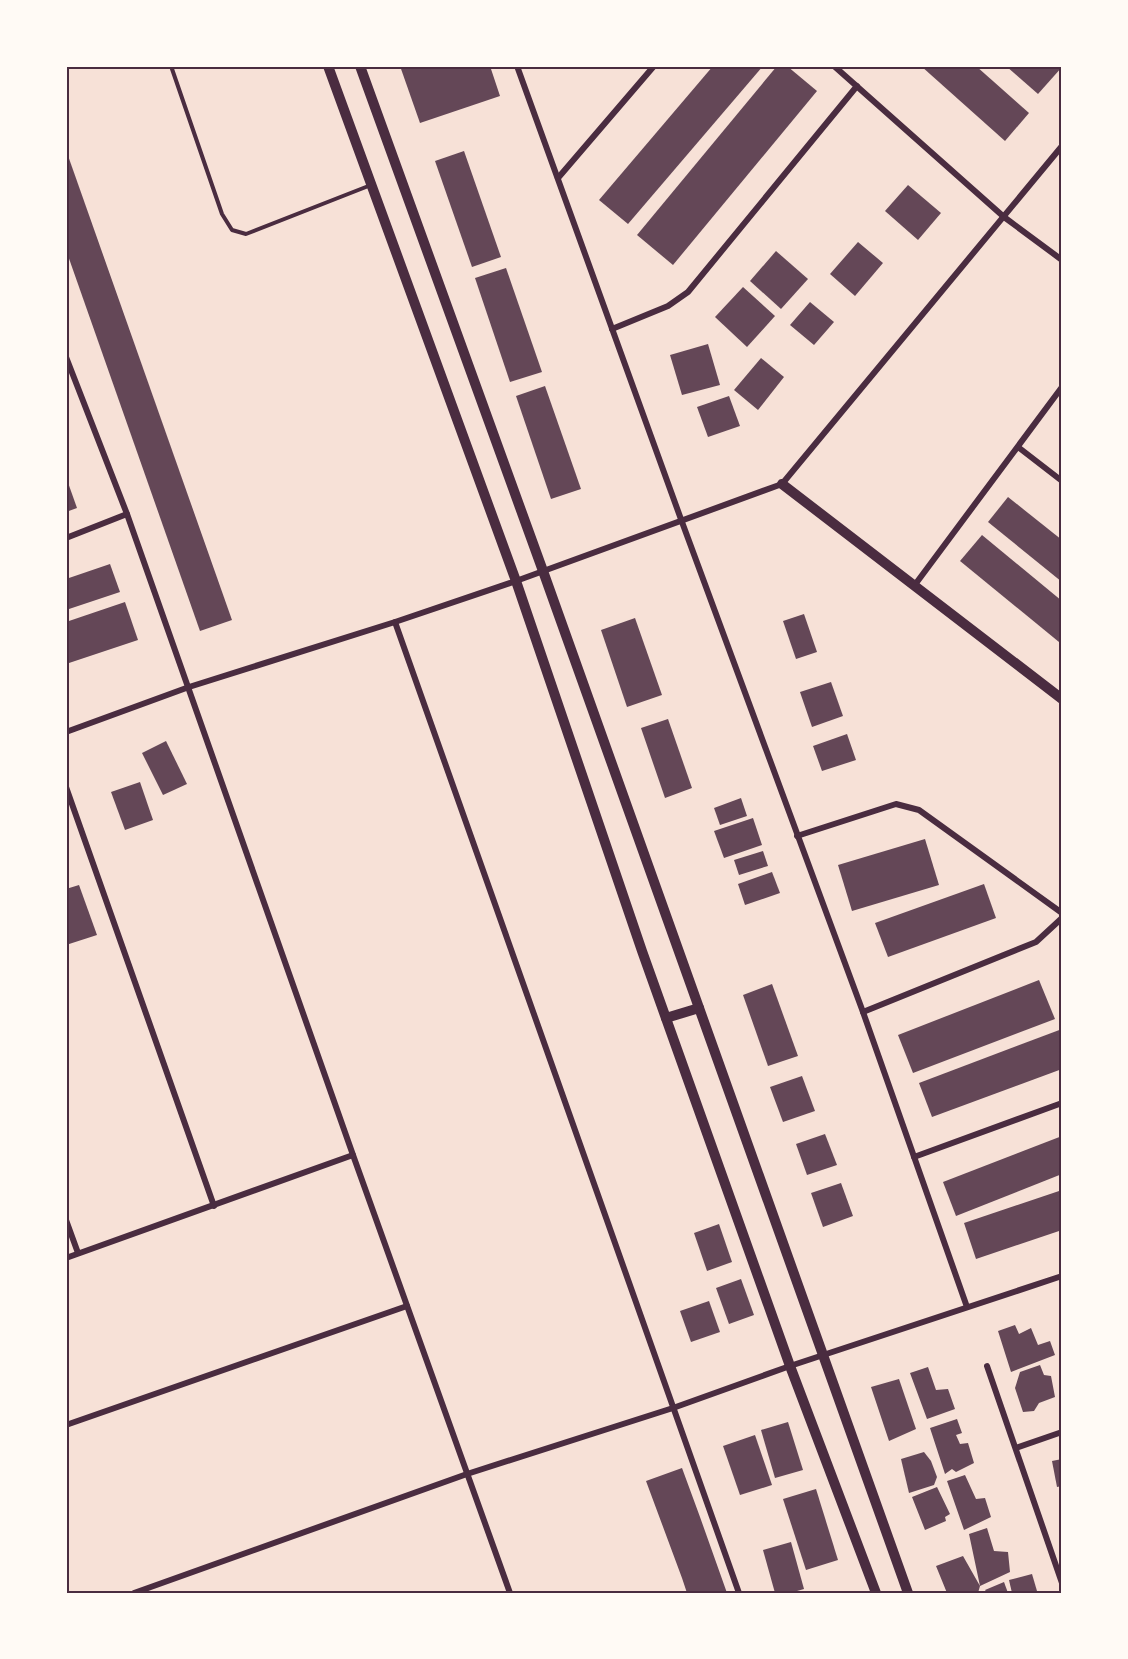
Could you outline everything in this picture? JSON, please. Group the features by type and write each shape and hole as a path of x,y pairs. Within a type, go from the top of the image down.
{"main road":[{"path":"328,66 516,581 666,1018 790,1366 876,1593"},
{"path":"360,66 908,1593"},
{"path":"782,484 1062,699"},
{"path":"666,1018 699,1008"}],"street":[{"path":"517,66 863,1012 967,1307"},
{"path":"558,178 654,66"},
{"path":"834,66 1004,217 1062,260"},
{"path":"612,329 668,306 687,292 857,86"},
{"path":"66,732 189,687 516,581 782,484 1062,147"},
{"path":"66,357 127,514 352,1155 510,1593"},
{"path":"914,586 1062,387"},
{"path":"1018,447 1062,481"},
{"path":"66,538 127,514"},
{"path":"395,622 739,1593"},
{"path":"66,786 214,1206"},
{"path":"797,836 896,804 919,810 1062,912"},
{"path":"863,1012 1036,942 1062,918"},
{"path":"914,1157 1062,1103"},
{"path":"66,1258 352,1155"},
{"path":"66,1220 78,1253"},
{"path":"135,1593 467,1474 674,1408 790,1366 1062,1276"},
{"path":"66,1425 407,1306"},
{"path":"987,1366 1062,1583"},
{"path":"1016,1448 1062,1432"}],"lane":[{"path":"171,66 222,214 232,230 246,234 371,185"}],"building":[{"path":"400,66 490,66 500,96 420,123"},
{"path":"713,66 763,66 628,224 599,200"},
{"path":"777,66 787,66 817,91 673,265 637,235"},
{"path":"921,66 976,66 1029,113 1005,141"},
{"path":"1006,66 1062,66 1062,67 1038,94"},
{"path":"66,150 232,620 200,631 66,250"},
{"path":"464,151 501,257 472,267 435,161"},
{"path":"908,185 941,213 918,240 885,211"},
{"path":"858,242 883,263 855,296 830,274"},
{"path":"776,251 808,279 781,309 750,281"},
{"path":"506,268 542,372 510,382 475,278"},
{"path":"743,287 775,316 747,347 715,317"},
{"path":"810,302 834,322 814,345 790,325"},
{"path":"708,344 720,385 682,395 670,355"},
{"path":"761,358 784,377 758,410 734,390"},
{"path":"545,386 581,489 551,499 516,396"},
{"path":"729,396 740,426 708,437 697,407"},
{"path":"66,477 77,508 66,512"},
{"path":"1008,497 1062,540 1062,582 988,522"},
{"path":"982,535 1062,601 1062,638 1059,642 960,561"},
{"path":"110,564 120,592 66,610 66,579"},
{"path":"125,602 138,640 66,664 66,622"},
{"path":"804,614 817,652 796,659 783,621"},
{"path":"635,618 662,695 627,707 601,630"},
{"path":"831,682 843,716 812,727 800,692"},
{"path":"668,719 692,788 665,798 641,728"},
{"path":"847,734 856,760 822,771 813,746"},
{"path":"166,741 187,784 163,795 142,753"},
{"path":"140,782 153,820 125,830 111,792"},
{"path":"741,798 747,816 720,825 714,808"},
{"path":"753,818 762,845 724,858 714,831"},
{"path":"925,839 939,885 852,911 838,865"},
{"path":"763,851 768,866 739,875 734,860"},
{"path":"772,872 780,893 745,905 738,884"},
{"path":"984,884 996,918 888,957 875,923"},
{"path":"79,885 97,935 66,945 66,889"},
{"path":"1039,980 1055,1019 913,1073 898,1035"},
{"path":"772,984 798,1056 768,1066 743,995"},
{"path":"1062,1029 1062,1069 932,1117 919,1083"},
{"path":"802,1076 815,1111 783,1122 770,1087"},
{"path":"825,1134 837,1165 807,1175 796,1144"},
{"path":"1062,1136 1062,1174 956,1216 943,1182"},
{"path":"841,1183 853,1216 823,1227 811,1193"},
{"path":"1062,1190 1062,1230 976,1259 964,1223"},
{"path":"719,1224 732,1262 707,1271 694,1233"},
{"path":"741,1279 754,1315 729,1324 716,1288"},
{"path":"709,1301 720,1332 691,1342 680,1311"},
{"path":"1015,1325 1019,1334 1031,1328 1038,1345 1050,1341 1055,1355 1011,1372 998,1331"},
{"path":"1040,1365 1044,1375 1051,1376 1055,1397 1039,1403 1034,1411 1023,1412 1015,1388 1020,1372"},
{"path":"928,1367 936,1390 948,1389 955,1409 927,1419 910,1373"},
{"path":"899,1379 916,1429 889,1441 871,1387"},
{"path":"957,1419 962,1433 956,1435 960,1444 968,1443 974,1463 956,1472 952,1469 945,1474 930,1428"},
{"path":"788,1422 803,1470 775,1478 761,1430"},
{"path":"755,1435 772,1485 740,1495 723,1446"},
{"path":"924,1452 931,1461 937,1477 934,1485 909,1493 901,1459"},
{"path":"1062,1459 1062,1486 1057,1487 1052,1461"},
{"path":"682,1468 727,1593 687,1593 646,1481"},
{"path":"965,1475 976,1499 985,1498 991,1517 964,1530 947,1481"},
{"path":"937,1487 950,1514 945,1517 946,1521 925,1530 912,1497"},
{"path":"816,1489 838,1560 806,1570 783,1499"},
{"path":"987,1528 994,1551 1008,1552 1010,1572 980,1586 969,1534"},
{"path":"791,1542 804,1589 790,1593 775,1593 763,1550"},
{"path":"963,1556 980,1586 978,1593 947,1593 936,1566"},
{"path":"1032,1574 1037,1591 1012,1593 1009,1580"},
{"path":"1004,1582 1008,1593 987,1593 985,1590"}]}
